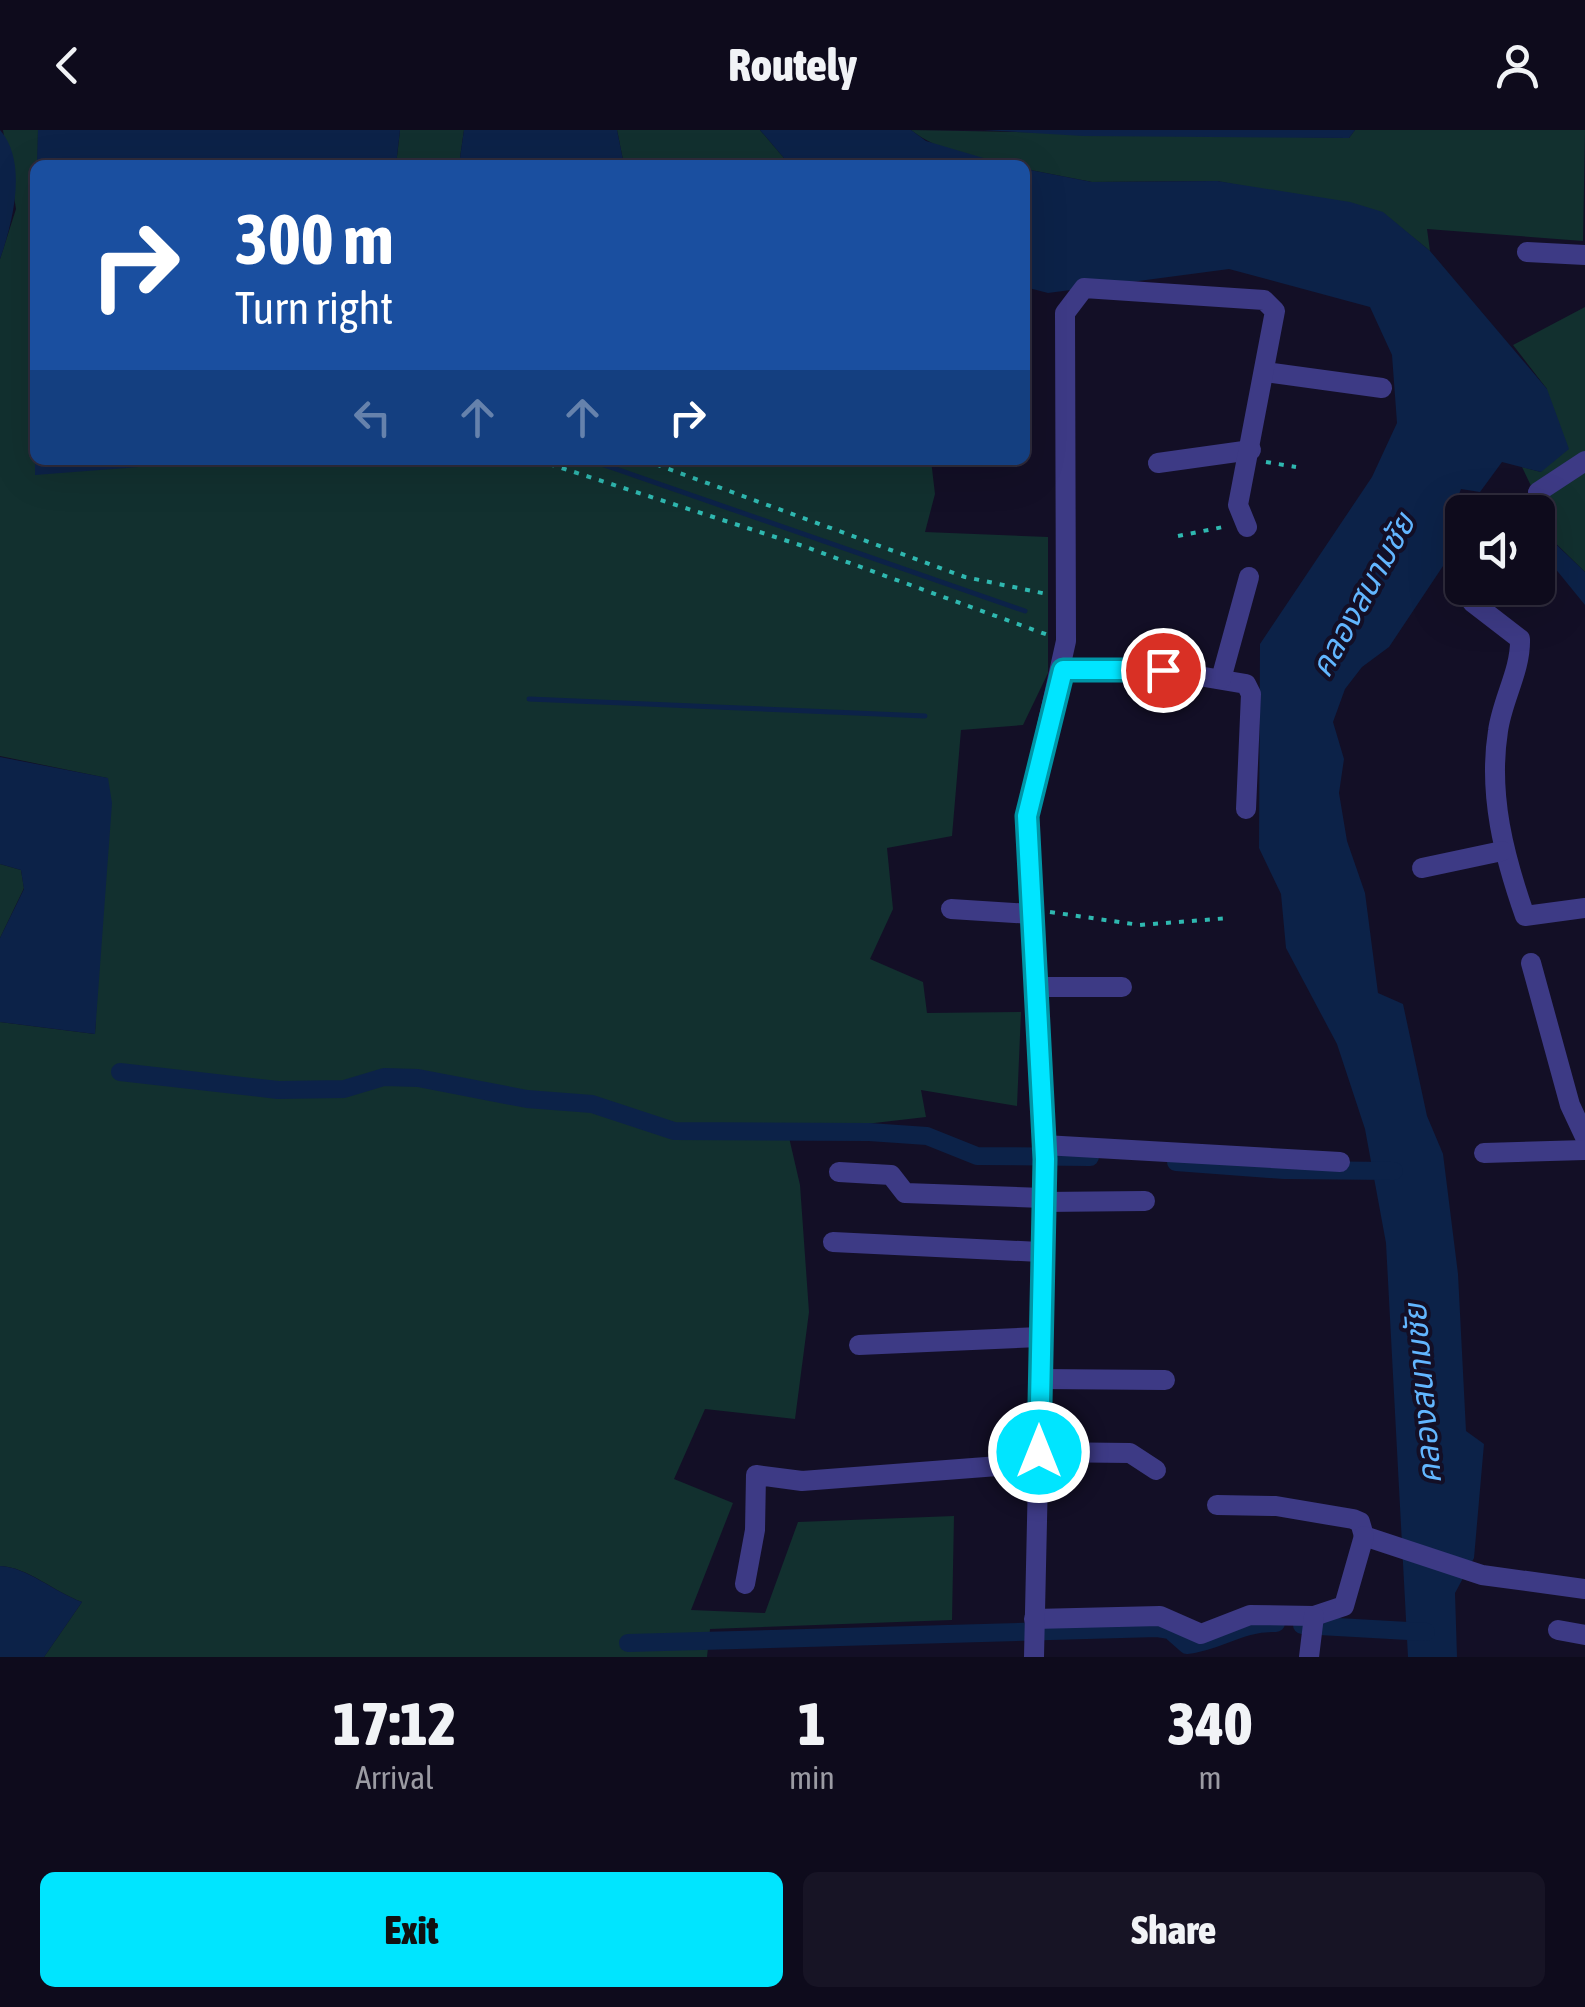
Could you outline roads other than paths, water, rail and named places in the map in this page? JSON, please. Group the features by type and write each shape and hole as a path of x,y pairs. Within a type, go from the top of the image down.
{"street":[{"path":"1527,252 1585,255"},
{"path":"1217,1505 1276,1506 1354,1519 1363,1527 1364,1536 1344,1606 1313,1622 1250,1615 1200,1634 1160,1616 1034,1634 1044,1152 1031,912 1030,791 1063,670 1065,314 1084,288 1264,300 1275,312 1238,504 1247,527"},
{"path":"1265,372 1382,388"},
{"path":"1158,463 1250,455"},
{"path":"1538,492 1585,461"},
{"path":"1221,679 1249,577"},
{"path":"1476,605 1520,639 1498,730 1495,780 1502,851 1525,916 1585,908"},
{"path":"1063,670 1163,670 1250,688 1246,809"},
{"path":"1422,868 1502,851"},
{"path":"951,909 1031,912"},
{"path":"1531,963 1570,1106 1585,1137"},
{"path":"1034,986 1122,987"},
{"path":"1484,1153 1585,1150"},
{"path":"1044,1152 1340,1162"},
{"path":"839,1172 891,1175 905,1193 1145,1201"},
{"path":"833,1242 1040,1252"},
{"path":"860,1345 1040,1337"},
{"path":"1039,1379 1165,1380"},
{"path":"745,1584 755,1530 756,1476 802,1481 1039,1457 1130,1453 1156,1470"},
{"path":"1364,1536 1476,1574 1585,1589"},
{"path":"1550,1572 1585,1575"},
{"path":"1310,1657 1313,1622"},
{"path":"1558,1630 1585,1635"}],"water":[{"path":"0,130 9,143 16,175 13,210 0,259"},
{"path":"38,130 400,130 397,160 37,160"},
{"path":"464,130 617,130 623,160 460,160"},
{"path":"760,130 911,130 926,141 990,160 786,160"},
{"path":"983,130 1355,130 1349,138 1083,136"},
{"name":"คลองสนามชัย","path":"1030,170 1092,182 1217,181 1350,202 1383,212 1430,251 1547,389 1569,449 1541,472 1502,462 1480,492 1461,489 1459,495 1445,495 1445,563 1389,647 1362,667 1345,689 1333,722 1344,759 1339,793 1347,841 1365,893 1378,993 1403,1004 1427,1116 1443,1154 1458,1274 1466,1431 1484,1444 1474,1558 1455,1593 1457,1657 1408,1657 1386,1243 1365,1129 1337,1044 1286,948 1281,894 1259,848 1260,644 1372,477 1397,423 1392,355 1370,307 1229,269 1048,293 1030,288"},
{"path":"35,465 164,465 35,475"},
{"path":"1555,543 1585,572 1585,605 1555,568"},
{"path":"0,757 108,778 112,803 95,1034 0,1022 0,938 24,889 21,870 0,864"},
{"path":"0,1566 20,1571 82,1602 44,1657 0,1657"}],"waterway":[{"path":"604,465 1025,611"},
{"path":"529,699 925,716"},
{"path":"120,1072 278,1090 344,1089 384,1077 418,1078 527,1099 592,1104 674,1131 869,1132 927,1136 977,1156 1090,1157"},
{"path":"1176,1162 1284,1170 1394,1171"},
{"path":"628,1643 1157,1628 1170,1630 1187,1645 1251,1626 1276,1623"},
{"path":"1302,1625 1426,1632"}]}
